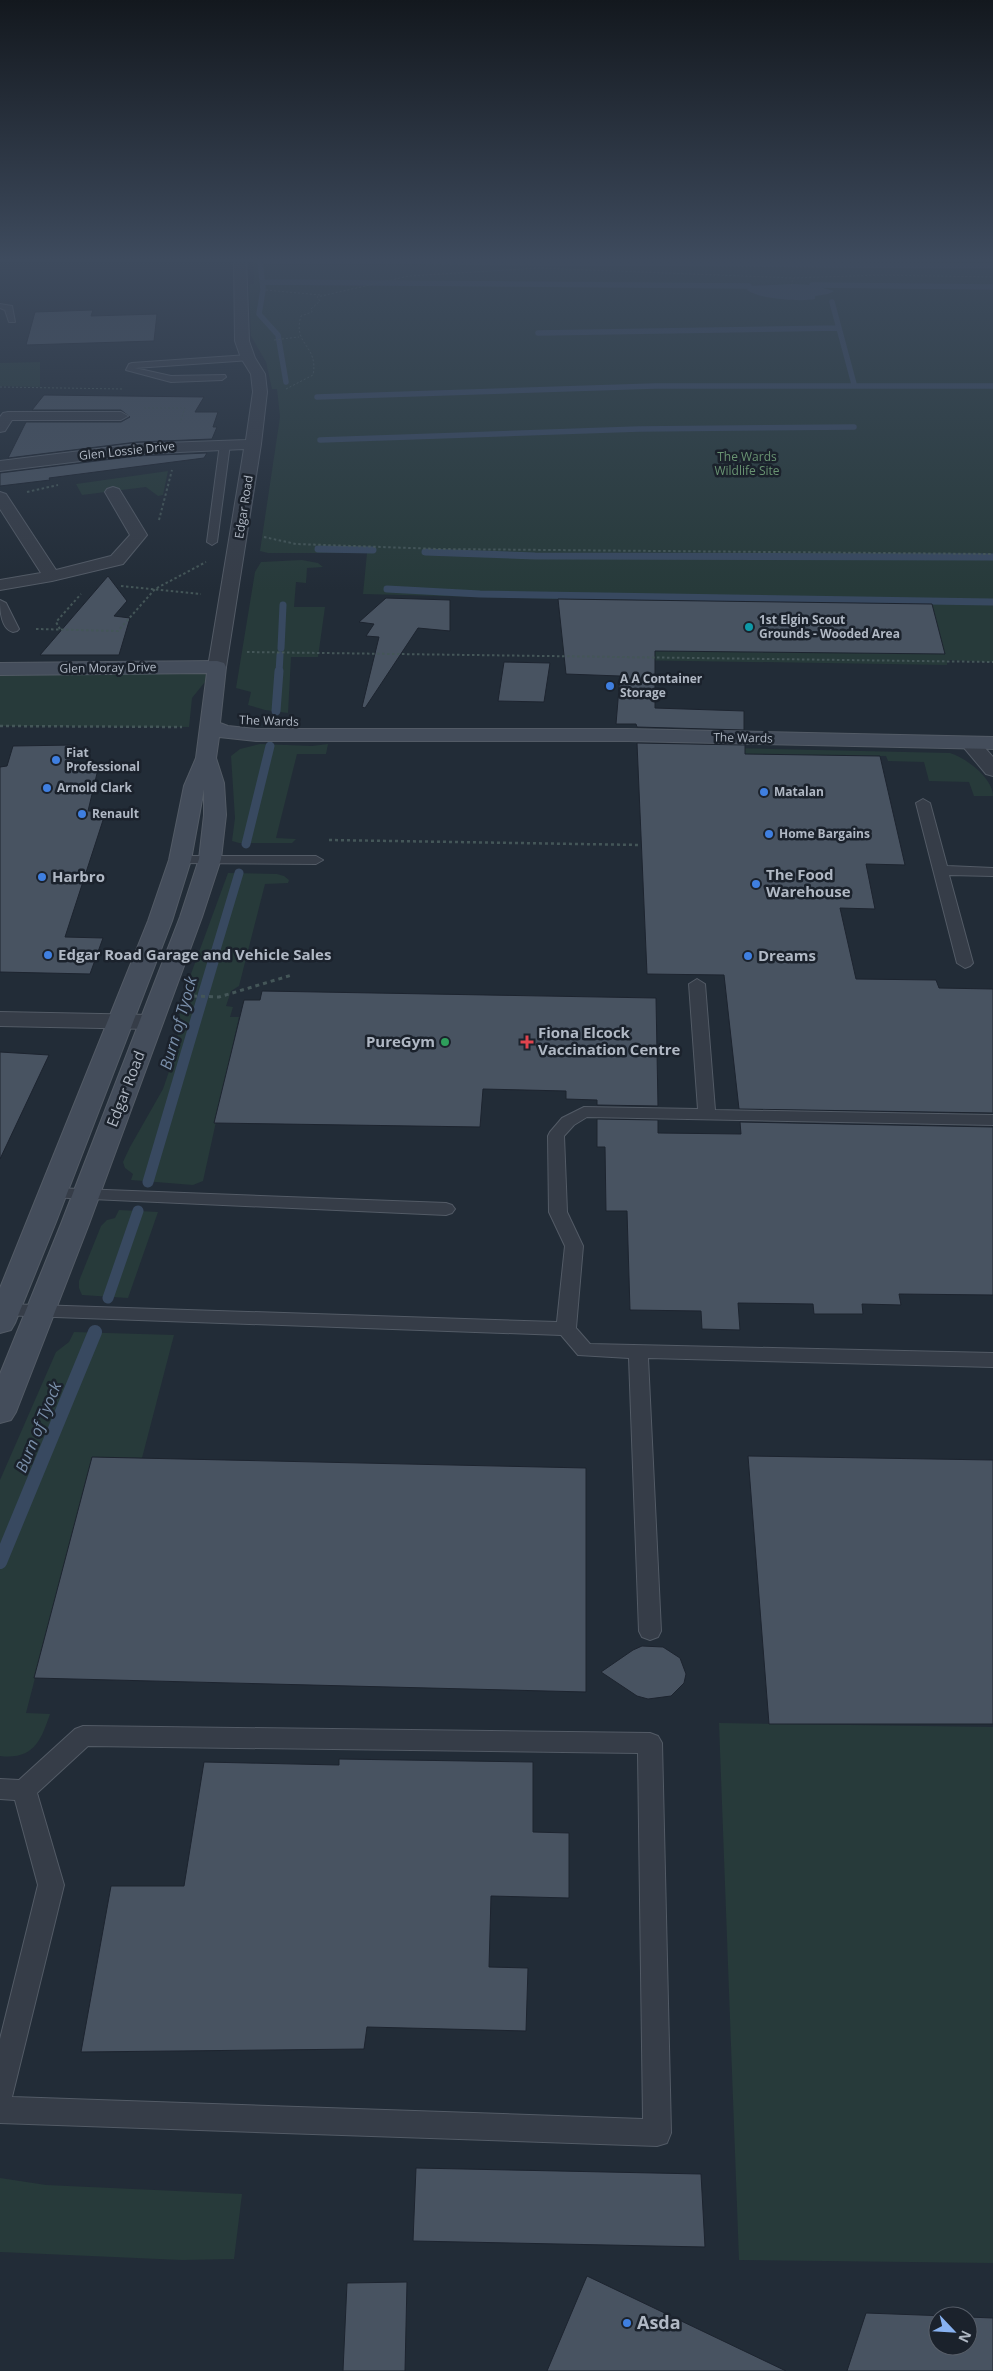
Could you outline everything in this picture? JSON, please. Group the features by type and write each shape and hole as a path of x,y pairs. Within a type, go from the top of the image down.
{"street":[{"name":"Edgar Road","path":"3,1316 54,1193 160,921 180,860 194,786 206,753 218,659 254,444 260,392 258,374 255,369"},
{"path":"4,422 121,416"},
{"name":"Glen Lossie Drive","path":"2,463 137,449 254,444"},
{"path":"0,584 52,576 89,575 117,560 139,535 113,492"},
{"path":"0,497 52,576"},
{"name":"Glen Moray Drive","path":"0,669 218,659"},
{"name":"The Wards","path":"211,718 224,732 240,727 445,736 492,734 993,743"},
{"path":"206,753 240,727"},
{"path":"970,742 993,770"},
{"name":"Edgar Road","path":"1,1409 42,1312 87,1194 191,917 210,859 215,815 214,783 206,753"},
{"path":"0,1019 151,1022"}],"lane":[{"path":"131,369 130,370 151,376 171,379 222,377"},
{"path":"212,542 225,444"},
{"path":"0,603 13,628"},
{"path":"923,803 965,963"},
{"path":"180,860 316,860"},
{"path":"941,870 993,872"},
{"path":"697,984 707,1114"},
{"path":"566,1329 574,1246 558,1212 556,1136 562,1126 584,1112 993,1120"},
{"path":"54,1193 446,1209"},
{"path":"3,1316 42,1312 566,1329 585,1350 993,1360"},
{"path":"638,1351 650,1631"},
{"path":"0,2093 51,1885 12,1790 83,1736 650,1743 657,2133 0,2110"}],"path":[{"path":"260,392 284,390 300,384 314,375 316,369"},
{"path":"240,531 296,544 439,549 993,554"},
{"path":"13,628 118,631 155,589 213,558"},
{"path":"60,630 56,622 89,575 155,589 229,596"},
{"path":"218,659 993,662"},
{"path":"0,726 189,727"},
{"path":"320,840 641,844"},
{"path":"191,996 219,997 292,975"}],"green space":[{"path":"0,369 40,369 40,387 0,386"},
{"name":"The Wards Wildlife Site","path":"267,369 993,369 993,662 947,660 947,665 564,659 558,599 363,594 367,553 268,553 260,551 280,417 277,389 272,389"},
{"path":"168,471 163,495 158,496 146,487 82,495 76,484"},
{"path":"302,560 318,563 323,567 307,568 306,583 296,582 294,607 325,607 318,657 291,657 288,713 265,710 248,705 251,692 236,688 255,572 261,562"},
{"path":"217,667 192,698 189,727 0,726 0,669"},
{"path":"260,744 312,746 328,744 326,754 297,754 276,838 296,839 292,843 239,843 232,841 235,818 231,756 240,749"},
{"path":"647,746 950,753 971,764 984,776 989,782 993,796 974,796 969,782 929,781 924,762 888,761 886,756 648,753"},
{"path":"228,873 277,874 289,880 288,883 265,884 239,986 231,991 226,1006 233,1007 230,1017 239,1017 203,1181 193,1185 131,1180 133,1174 125,1168 123,1162 163,1089 176,1051 181,1001"},
{"path":"119,1210 158,1212 128,1298 82,1295 79,1281 101,1226 107,1220 115,1218"},
{"path":"74,1332 174,1335 142,1458 92,1457 26,1713 50,1714 43,1732 34,1746 21,1755 0,1756 0,1480 56,1352 69,1342"},
{"path":"719,1723 993,1727 993,2263 739,2260"},
{"path":"0,2178 46,2185 242,2194 234,2259 182,2260 0,2252"}],"building":[{"path":"44,395 204,397 195,412 218,412 213,427 217,427 212,439 137,442 8,458 26,422 121,422 130,417 121,410 32,410"},
{"path":"207,453 204,458 0,486 0,473 137,456"},
{"path":"108,576 127,601 114,616 130,618 119,655 40,655"},
{"path":"386,598 450,600 450,631 418,628 365,708 362,707 379,637 366,636 374,624 359,622"},
{"name":"1st Elgin Scout Grounds - Wooded Area","path":"558,599 932,604 945,654 655,651 655,708 744,711 744,730 637,727 636,724 616,724 620,676 566,674"},
{"path":"504,662 550,663 544,702 498,701"},
{"path":"637,743 745,745 745,754 880,756 905,865 866,864 875,909 840,908 856,979 936,980 939,988 993,989 993,1113 739,1109 724,975 647,974"},
{"path":"74,745 69,765 99,765 88,811 106,811 65,937 103,938 90,974 0,972 0,767 7,766 13,746"},
{"path":"262,991 656,998 658,1106 597,1105 597,1100 566,1099 566,1091 483,1089 480,1127 214,1123 244,1000 260,1000"},
{"path":"0,1052 49,1055 0,1159"},
{"path":"597,1119 658,1120 658,1133 741,1134 740,1122 993,1127 993,1295 899,1294 901,1305 862,1304 863,1314 814,1314 813,1304 738,1303 740,1330 702,1329 701,1311 630,1310 627,1211 606,1211 605,1147 597,1147"},
{"path":"748,1456 993,1460 993,1724 769,1724"},
{"path":"92,1457 586,1468 586,1692 34,1678"},
{"path":"642,1646 663,1647 680,1658 686,1674 684,1683 671,1696 648,1699 637,1696 601,1672"},
{"path":"339,1759 533,1762 533,1832 569,1833 569,1898 491,1896 489,1967 528,1968 526,2031 367,2027 364,2049 81,2052 111,1886 184,1886 204,1762 339,1765"},
{"path":"416,2168 701,2174 705,2247 413,2241"},
{"name":"Asda","path":"587,2276 786,2371 547,2371"},
{"path":"407,2282 405,2371 343,2371 347,2283"},
{"path":"866,2313 928,2315 928,2356 978,2356 978,2317 993,2318 993,2371 847,2371"}],"waterway":[{"name":"Burn of Tyock","path":"284,369 286,382"},
{"path":"850,369 854,384"},
{"path":"317,397 655,386 993,386"},
{"path":"320,440 639,429 854,427"},
{"path":"318,549 373,550"},
{"path":"425,552 535,556 993,557"},
{"path":"387,589 480,594 993,602"},
{"name":"Burn of Tyock","path":"281,648 283,605"},
{"name":"Burn of Tyock","path":"279,673 280,655"},
{"name":"Burn of Tyock","path":"276,711 279,671"},
{"name":"Burn of Tyock","path":"246,844 270,746"},
{"name":"Burn of Tyock","path":"212,963 239,873"},
{"name":"Burn of Tyock","path":"148,1182 213,962"},
{"name":"Burn of Tyock","path":"108,1298 138,1211"},
{"name":"Burn of Tyock","path":"0,1562 95,1332"}],"place":[{"name":"1st Elgin Scout Grounds - Wooded Area","path":"749,627"},
{"name":"A A Container Storage","path":"610,686"},
{"name":"Fiat Professional","path":"56,760"},
{"name":"Arnold Clark","path":"47,788"},
{"name":"Matalan","path":"764,792"},
{"name":"Renault","path":"82,814"},
{"name":"Home Bargains","path":"769,834"},
{"name":"Harbro","path":"42,877"},
{"name":"The Food Warehouse","path":"756,884"},
{"name":"Edgar Road Garage and Vehicle Sales","path":"48,955"},
{"name":"Dreams","path":"748,956"},
{"name":"PureGym","path":"445,1042"},
{"name":"Fiona Elcock Vaccination Centre","path":"527,1042"},
{"name":"Asda","path":"627,2323"}]}
